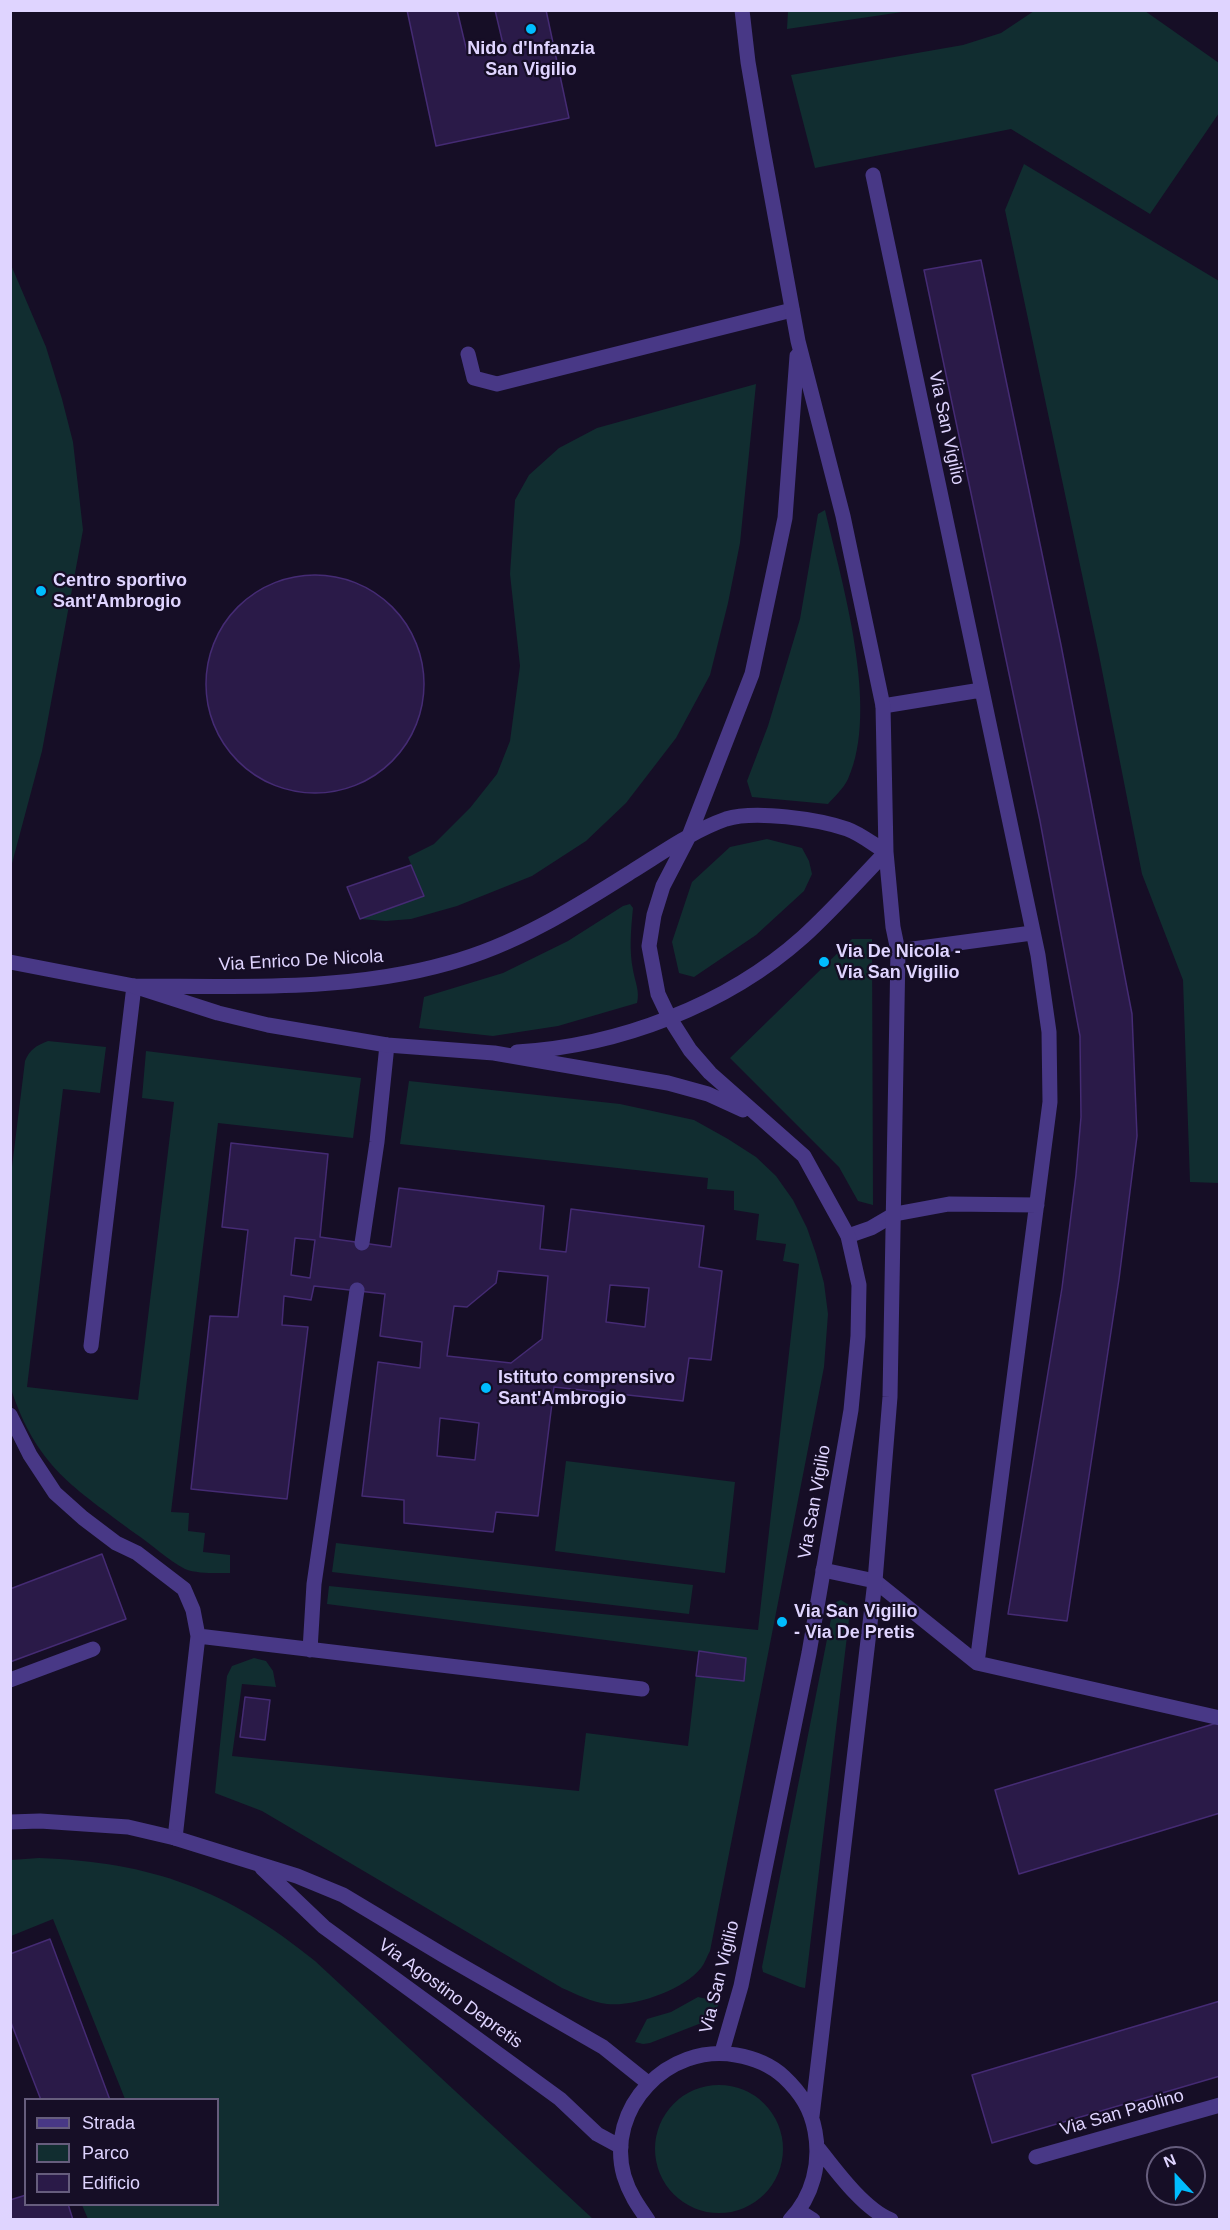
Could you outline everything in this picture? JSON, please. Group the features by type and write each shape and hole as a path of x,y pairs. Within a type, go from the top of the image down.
{"street":[{"path":"742,10 762,144 798,341 843,516 883,706 886,852 893,927 898,951 890,1397 875,1581 812,2116"},
{"name":"Via San Vigilio","path":"873,175 1038,955 1049,1032 1050,1102 977,1663"},
{"path":"468,354 474,378 497,384 792,310"},
{"path":"669,1017 658,994 649,946 654,915 663,886 689,836 752,674 785,518 798,341"},
{"path":"883,706 981,690"},
{"name":"Via Enrico De Nicola","path":"134,986 264,986 338,982 403,974 450,963 488,951 562,915 689,836 728,819 776,815 825,823 849,830 886,852 803,937 739,984 669,1017 598,1041 548,1050 494,1053"},
{"path":"898,951 1032,933"},
{"name":"Via Enrico De Nicola","path":"10,962 134,986 218,1013 268,1025 387,1045 494,1053 695,1090 725,1101 762,1119"},
{"path":"91,1346 134,986"},
{"name":"Via San Vigilio","path":"669,1017 690,1050 710,1073 804,1156 848,1236 859,1285 858,1336 851,1410 806,1672 741,1986 722,2052"},
{"path":"362,1243 377,1142 387,1045"},
{"path":"848,1236 871,1228 895,1214 949,1204 1037,1205"},
{"path":"310,1650 314,1584 357,1290"},
{"path":"10,1415 30,1455 56,1493 83,1518 116,1543 137,1552 184,1589 193,1610 198,1636 175,1838"},
{"path":"823,1570 875,1581 977,1663 1220,1718"},
{"path":"198,1636 642,1689"},
{"path":"10,1680 93,1649"},
{"name":"Via Agostino Depretis","path":"10,1822 40,1821 128,1827 175,1838 297,1876 343,1895 443,1956 603,2047 648,2083"},
{"name":"Via Agostino Depretis","path":"260,1866 324,1927 560,2099 597,2134 621,2147"},
{"path":"648,2220 635,2203 624,2176 621,2147 631,2107 648,2083 671,2066 695,2056 722,2052 751,2057 777,2070 798,2091 812,2116 819,2149 814,2182 794,2215 813,2220"},
{"name":"Via San Paolino","path":"1036,2157 1220,2105"},
{"path":"819,2149 841,2177 880,2215 891,2220"}],"green space":[{"path":"788,10 909,11 787,29"},
{"path":"1034,11 1145,11 1219,63 1219,113 1150,214 1011,129 815,168 791,75 963,45 1001,33"},
{"path":"1024,164 1219,281 1219,1183 1190,1182 1183,980 1142,874 1099,655 1005,210"},
{"name":"Centro sportivo Sant'Ambrogio","path":"11,265 46,347 62,399 73,442 83,530 42,751 11,867"},
{"path":"756,384 740,543 728,603 710,675 676,738 626,803 586,841 532,876 457,906 411,919 386,921 360,919 424,896 408,857 434,844 470,808 497,774 510,741 520,666 510,574 515,500 529,475 559,448 597,428"},
{"path":"825,510 855,646 860,718 857,750 848,779 828,804 752,797 747,781 768,726 800,619 818,514"},
{"path":"767,839 802,848 809,861 812,874 804,891 756,935 694,977 679,973 672,942 692,882 730,847"},
{"path":"630,904 633,908 631,955 638,990 637,1003 558,1026 493,1036 419,1028 424,997 503,973 568,941 623,906"},
{"path":"852,939 872,939 873,1205 858,1201 839,1167 730,1058"},
{"path":"48,1041 106,1047 100,1093 63,1089 27,1387 138,1400 174,1102 142,1098 146,1051 361,1078 353,1138 218,1123 171,1512 189,1513 188,1531 205,1533 203,1552 230,1555 230,1573 185,1569 76,1488 45,1457 21,1416 11,1389 10,1183 25,1061 34,1048"},
{"path":"409,1081 620,1104 694,1120 756,1157 776,1176 793,1200 807,1228 824,1283 828,1314 824,1367 710,1951 702,1966 693,1976 671,1990 644,2000 607,2004 589,2000 562,1988 262,1811 215,1793 227,1676 232,1666 254,1658 266,1661 273,1671 276,1687 242,1684 232,1756 579,1791 586,1733 688,1746 696,1676 744,1681 745,1658 327,1604 329,1586 758,1630 799,1264 783,1261 786,1244 756,1240 759,1214 734,1210 734,1191 707,1189 708,1178 400,1144"},
{"path":"566,1461 735,1482 725,1573 555,1551"},
{"path":"336,1543 693,1585 689,1614 332,1572"},
{"path":"841,1600 849,1605 850,1611 805,1988 763,1972 762,1967 833,1609 836,1602"},
{"path":"39,1858 80,1861 153,1874 187,1884 251,1916 283,1936 315,1961 593,2219 88,2219 82,2206 219,2206 219,2098 125,2098 53,1919 11,1936 11,1860"},
{"path":"698,1997 720,2002 712,2016 704,2022 650,2043 635,2042 647,2019 671,2012"},
{"path":"719,2085 744,2090 764,2104 778,2124 783,2149 778,2174 764,2194 744,2208 719,2213 694,2208 674,2194 660,2174 655,2149 660,2124 674,2104 694,2090"}],"building":[{"path":"407,10 457,10 467,52 503,44 495,10 546,10 569,118 436,146"},
{"path":"981,260 1061,645 1132,1014 1137,1136 1119,1279 1067,1621 1008,1614 1062,1288 1081,1117 1080,1036 1040,821 924,270"},
{"path":"326,575 357,583 376,593 392,607 406,623 416,642 424,673 424,695 416,726 406,745 392,761 376,775 357,785 326,793 304,793 273,785 254,775 224,745 214,726 208,705 206,673 214,642 224,623 254,593 273,583 294,577"},
{"path":"411,865 424,896 360,919 347,887"},
{"path":"231,1143 328,1154 320,1237 391,1247 399,1188 544,1206 540,1249 566,1252 571,1209 704,1226 699,1267 722,1271 711,1360 689,1358 683,1401 554,1387 538,1516 496,1512 493,1532 404,1523 404,1500 362,1496 378,1362 420,1368 422,1342 380,1336 385,1294 314,1286 311,1300 284,1296 282,1325 308,1327 287,1499 191,1489 210,1316 238,1317 248,1230 222,1227","holes":["295,1238 315,1240 310,1278 291,1275","498,1271 548,1276 542,1339 511,1363 447,1356 454,1306 467,1307 496,1283","610,1285 649,1288 645,1327 606,1322","440,1418 479,1423 475,1460 437,1456"]},
{"path":"102,1554 126,1619 10,1662 10,1589"},
{"path":"699,1651 746,1658 744,1681 696,1676"},
{"path":"245,1697 270,1700 265,1740 240,1737"},
{"path":"1220,1722 1220,1813 1019,1874 995,1790"},
{"path":"50,1939 109,2098 40,2098 10,2020 10,1954"},
{"path":"1220,2001 1220,2076 992,2143 972,2075"},
{"path":"24,2196 24,2206 69,2206 73,2220 10,2220 10,2200"}],"place":[{"name":"Nido d'Infanzia San Vigilio","path":"531,29"},
{"name":"Centro sportivo Sant'Ambrogio","path":"41,591"},
{"name":"Via De Nicola - Via San Vigilio","path":"824,962"},
{"name":"Istituto comprensivo Sant'Ambrogio","path":"486,1388"},
{"name":"Via San Vigilio - Via De Pretis","path":"782,1622"}]}
